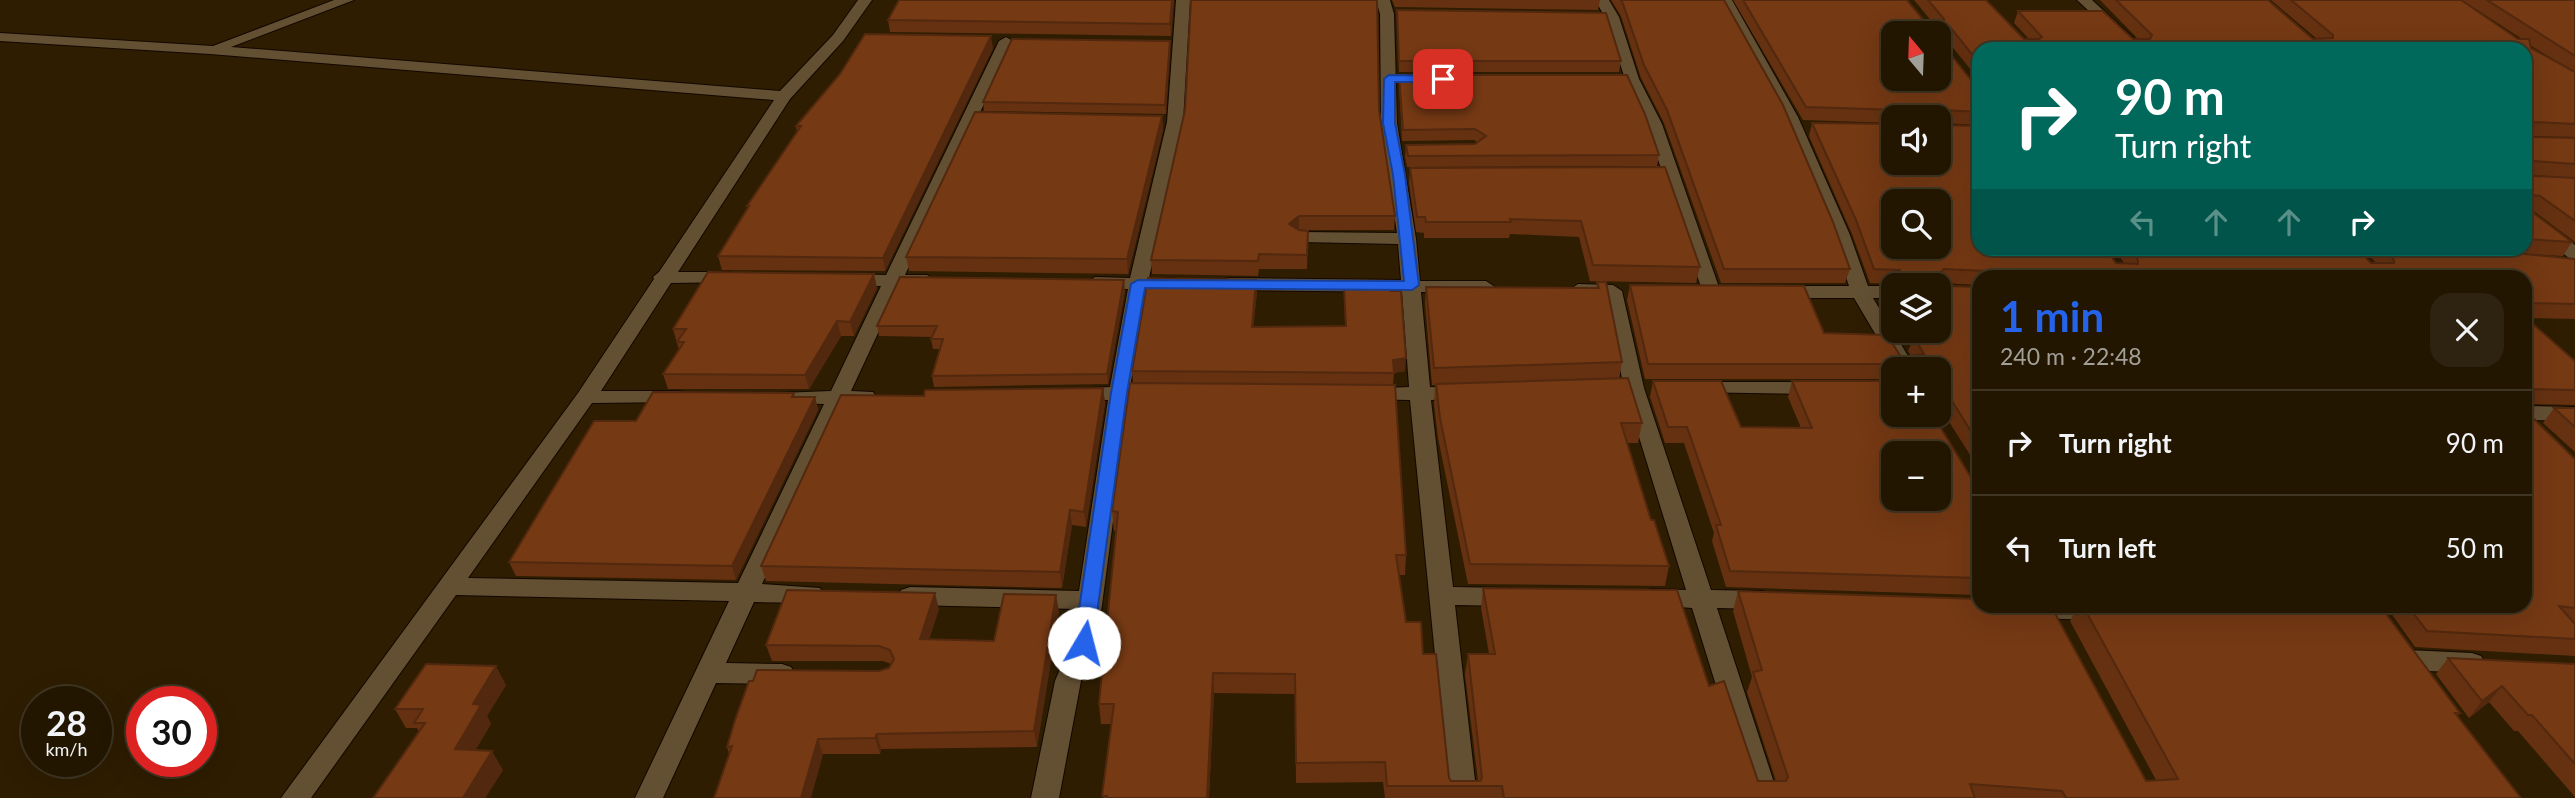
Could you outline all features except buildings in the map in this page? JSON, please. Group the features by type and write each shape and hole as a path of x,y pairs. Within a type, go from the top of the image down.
{"street":[{"path":"210,50 347,0"},
{"path":"295,798 586,397 662,277 784,96 845,38 865,0"},
{"path":"1045,798 1068,681 1084,643 1119,393 1168,122 1174,43 1183,0"},
{"path":"1725,0 1801,129 1860,291 1899,357"},
{"path":"2084,0 2130,42"},
{"path":"1390,9 1396,79 1389,123 1401,149 1406,175 1407,239 1420,394 1463,798"},
{"path":"1604,11 1625,79 1654,124 1664,174 1718,293 1687,292"},
{"path":"0,37 210,50 784,96"},
{"path":"649,798 835,398 976,119 1005,41"},
{"path":"2532,222 2570,255"},
{"path":"1300,237 1407,239"},
{"path":"662,277 757,278"},
{"path":"825,279 947,281"},
{"path":"1070,283 1506,288"},
{"path":"1560,289 1638,291"},
{"path":"1613,291 1634,388 1765,798"},
{"path":"1766,292 1881,292"},
{"path":"1607,389 1839,388"},
{"path":"1051,394 1174,393"},
{"path":"1352,394 1487,393"},
{"path":"586,397 697,397"},
{"path":"766,398 889,397"},
{"path":"2532,421 2575,414"},
{"path":"450,586 828,595"},
{"path":"883,596 1090,600"},
{"path":"1442,596 1537,597"},
{"path":"1632,598 1784,601"},
{"path":"2052,615 2105,613"},
{"path":"2424,682 2401,650 2491,664"},
{"path":"708,673 802,674"}],"route":[{"path":"1084,643 1119,393 1138,284 1412,285 1399,175 1389,123 1389,79 1443,79"}]}
